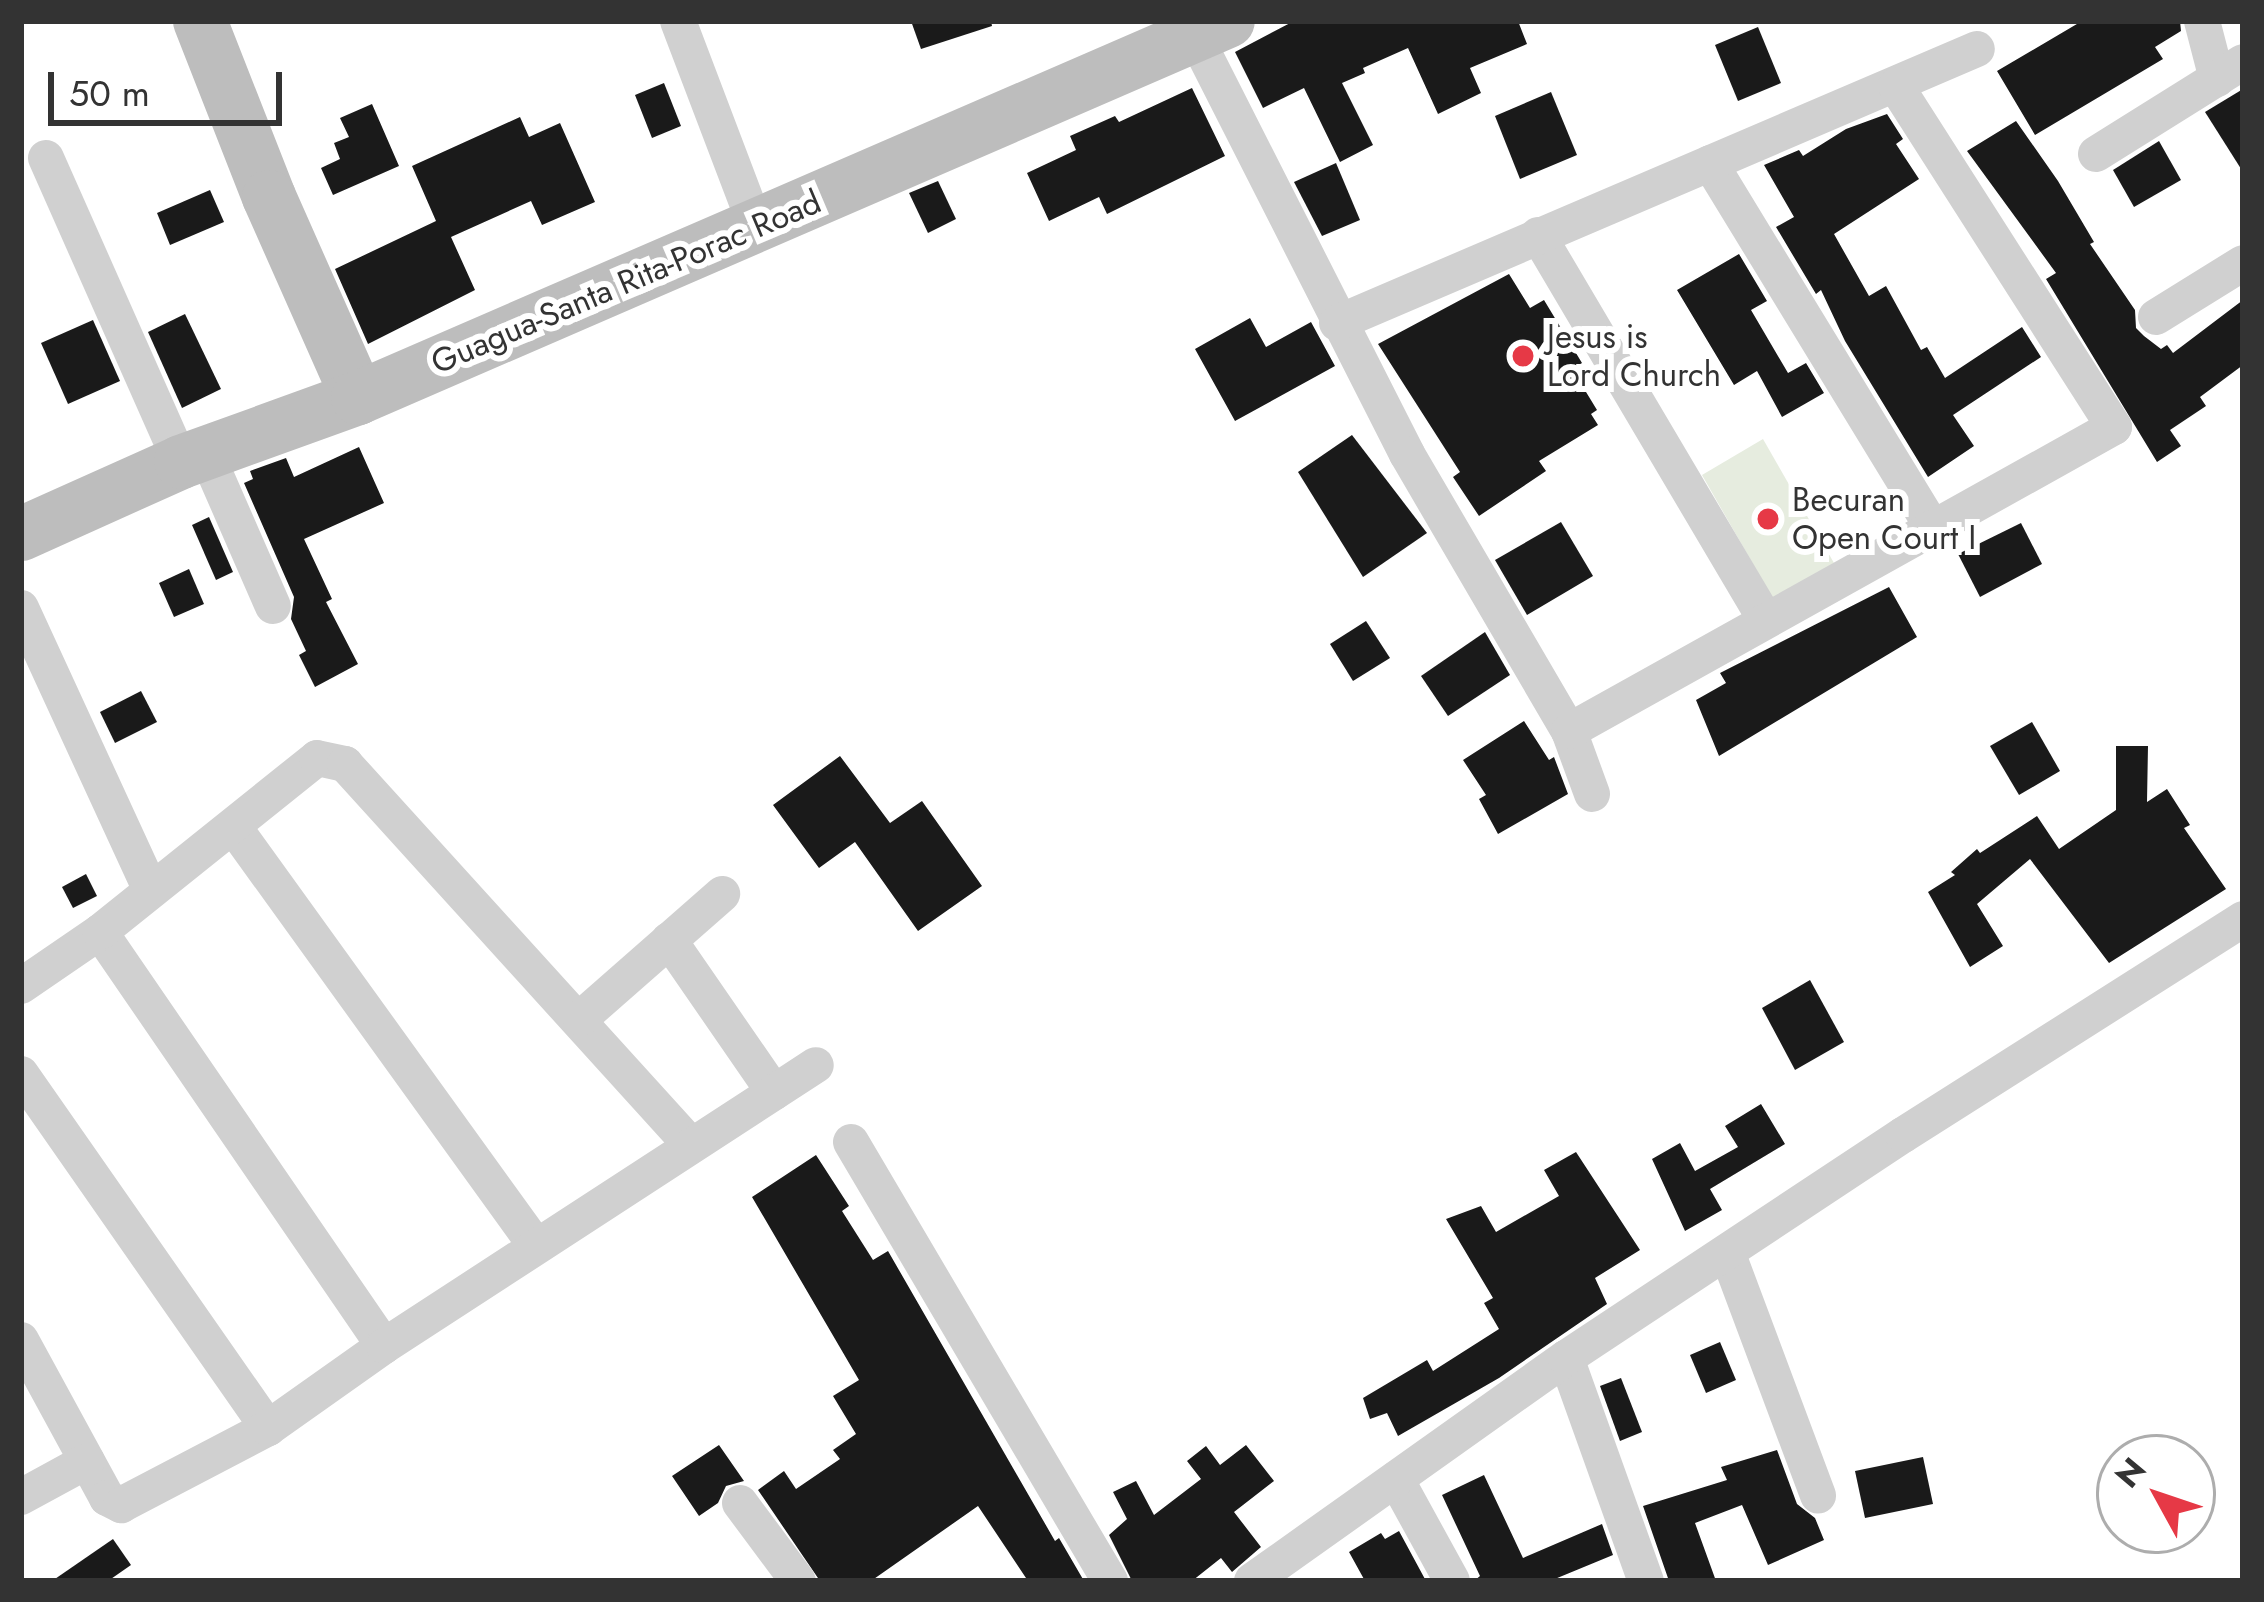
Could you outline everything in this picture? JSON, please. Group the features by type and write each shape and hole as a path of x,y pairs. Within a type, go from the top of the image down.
{"main road":[{"path":"200,21 268,197 358,398"},
{"name":"Guagua-Santa Rita-Porac Road","path":"21,534 194,458 358,398 1211,28"}],"street":[{"path":"678,21 756,226"},
{"path":"2096,154 2230,70 2202,21"},
{"path":"1211,28 1337,323 1407,454 1569,731 1592,794"},
{"path":"1337,323 1977,49"},
{"path":"1569,731 2114,427 1896,86"},
{"path":"46,158 194,458 273,605"},
{"path":"1710,163 1933,529"},
{"path":"1538,235 1766,621"},
{"path":"2156,317 2243,263"},
{"path":"21,608 150,888"},
{"path":"21,986 100,932 316,758 345,764 581,1018 690,1144"},
{"path":"233,826 536,1246"},
{"path":"581,1018 722,894"},
{"path":"1252,1581 1566,1358 2243,919"},
{"path":"100,932 384,1346"},
{"path":"669,940 774,1092"},
{"path":"21,1340 107,1498 121,1505 268,1428 384,1346 816,1065"},
{"path":"21,1074 268,1428"},
{"path":"851,1142 1110,1581"},
{"path":"1727,1252 1818,1496"},
{"path":"1566,1358 1646,1581"},
{"path":"21,1497 87,1461"},
{"path":"1396,1479 1452,1581"},
{"path":"740,1503 798,1581"}],"shaded area":[{"name":"Becuran Open Court I","path":"1763,439 1834,563 1773,599 1702,475"}],"building":[{"path":"911,21 991,21 992,26 921,49"},
{"path":"1294,21 1518,21 1527,44 1470,68 1481,93 1438,114 1408,48 1363,68 1365,73 1342,83 1373,145 1340,162 1304,88 1263,108 1235,52"},
{"path":"2082,21 2180,21 2181,31 2155,47 2163,59 2035,135 1997,71"},
{"path":"1758,27 1781,83 1738,101 1715,45"},
{"path":"664,83 681,126 652,138 635,95"},
{"path":"1192,88 1225,156 1107,214 1099,197 1049,221 1027,173 1076,150 1070,136 1115,116 1119,122"},
{"path":"2243,89 2243,172 2205,112"},
{"path":"1551,92 1577,155 1520,179 1495,116"},
{"path":"372,104 399,166 333,195 321,168 340,159 334,143 349,137 340,118"},
{"path":"1887,114 1903,139 1896,144 1919,179 1834,234 1869,296 1886,286 1921,350 1927,347 1945,378 2022,327 2041,357 1953,415 1974,446 1928,477 1845,341 1821,290 1816,294 1776,227 1794,217 1764,165 1799,150 1803,156 1846,129"},
{"path":"520,117 529,137 560,123 595,202 542,225 531,201 451,237 475,290 368,344 335,269 436,221 412,166"},
{"path":"2016,121 2135,310 2136,328 2144,336 2161,349 2167,345 2173,353 2243,300 2243,365 2200,397 2206,406 2170,430 2181,446 2157,462 2046,279 2056,273 1967,151"},
{"path":"2159,141 2181,180 2134,207 2113,170"},
{"path":"1336,163 1360,220 1322,236 1294,182"},
{"path":"938,181 956,219 928,233 909,193"},
{"path":"210,190 224,222 170,245 157,213"},
{"path":"1739,254 1767,301 1751,310 1788,373 1806,363 1824,393 1782,417 1757,371 1734,385 1677,290"},
{"path":"1509,274 1530,308 1544,300 1582,363 1572,369 1597,410 1591,414 1598,425 1539,461 1546,471 1479,516 1453,477 1460,472 1378,344"},
{"path":"185,314 221,389 182,408 148,332"},
{"path":"1250,318 1266,347 1311,322 1335,366 1235,421 1195,349"},
{"path":"93,320 120,381 68,404 41,343"},
{"path":"1352,435 1427,533 1363,577 1298,472"},
{"path":"359,447 384,503 304,539 332,599 326,602 358,664 315,687 299,655 306,651 291,619 294,597 244,483 253,479 250,471 286,458 294,477"},
{"path":"209,517 233,572 216,580 192,525"},
{"path":"1561,522 1593,576 1527,615 1495,560"},
{"path":"2021,523 2042,564 1980,597 1958,554"},
{"path":"189,569 204,604 174,617 159,583"},
{"path":"1889,587 1917,637 1719,756 1696,700 1726,683 1720,673"},
{"path":"1366,621 1390,658 1353,681 1330,644"},
{"path":"1485,632 1510,675 1448,716 1421,676"},
{"path":"141,691 157,722 115,743 100,712"},
{"path":"1524,721 1549,760 1554,757 1568,794 1498,834 1479,799 1486,795 1463,760"},
{"path":"2032,722 2060,771 2019,795 1990,746"},
{"path":"2116,746 2148,746 2147,802 2167,789 2190,825 2184,828 2226,889 2109,963 2030,859 1977,904 2003,946 1970,967 1928,892 1955,875 1951,872 1977,849 1980,853 2037,816 2059,849 2116,810"},
{"path":"840,756 890,823 922,801 982,886 918,931 855,842 819,868 773,805"},
{"path":"86,874 97,896 73,908 62,887"},
{"path":"1810,980 1844,1042 1795,1070 1762,1008"},
{"path":"1761,1104 1785,1144 1710,1189 1722,1210 1685,1231 1652,1159 1680,1143 1695,1171 1738,1147 1725,1126"},
{"path":"1576,1152 1640,1250 1595,1278 1607,1304 1499,1378 1398,1436 1387,1413 1370,1419 1363,1398 1427,1360 1433,1371 1499,1329 1484,1303 1493,1298 1446,1219 1481,1206 1496,1232 1559,1196 1544,1170"},
{"path":"816,1155 849,1206 842,1211 873,1260 888,1251 1055,1541 1059,1538 1084,1581 1028,1581 978,1506 871,1581 820,1581 758,1490 784,1471 796,1489 840,1459 833,1450 856,1434 833,1396 859,1380 752,1197"},
{"path":"1720,1342 1736,1380 1706,1393 1690,1355"},
{"path":"1621,1378 1642,1432 1620,1441 1600,1386"},
{"path":"719,1445 744,1481 726,1486 718,1503 699,1516 672,1476"},
{"path":"1246,1445 1274,1481 1234,1512 1261,1547 1232,1572 1221,1558 1192,1581 1132,1581 1109,1535 1127,1519 1113,1492 1136,1481 1154,1515 1201,1479 1187,1461 1206,1446 1220,1465"},
{"path":"1777,1450 1797,1504 1815,1518 1824,1540 1768,1565 1742,1505 1695,1523 1716,1581 1669,1581 1643,1506 1727,1480 1721,1467"},
{"path":"1923,1457 1933,1504 1865,1518 1855,1471"},
{"path":"1484,1475 1523,1558 1602,1524 1613,1555 1550,1581 1474,1581 1480,1576 1442,1495"},
{"path":"1399,1531 1426,1581 1365,1581 1349,1552 1381,1533 1385,1539"},
{"path":"113,1539 131,1565 108,1581 52,1581"}],"place":[{"name":"Jesus is Lord Church","path":"1523,356"},
{"name":"Becuran Open Court I","path":"1768,519"}]}
